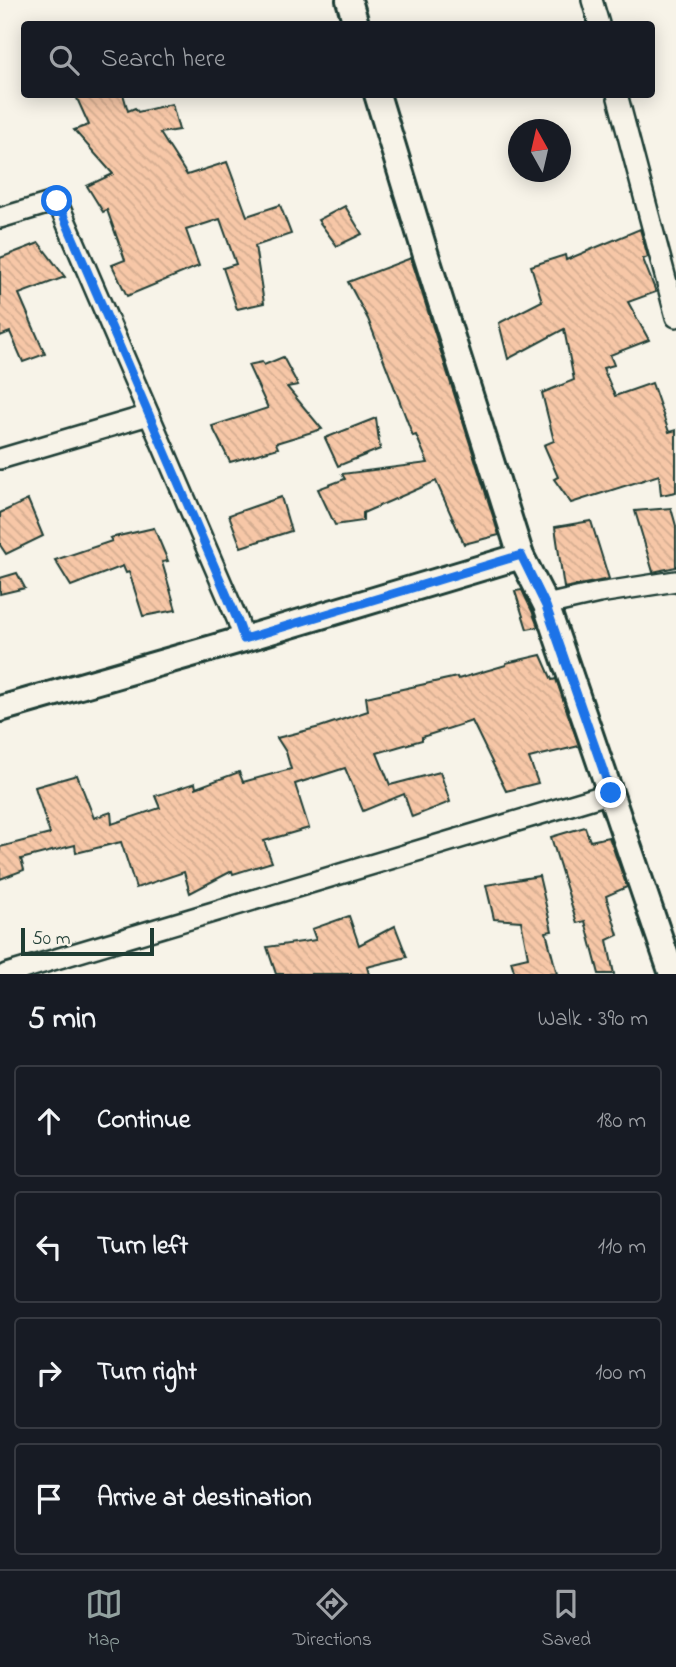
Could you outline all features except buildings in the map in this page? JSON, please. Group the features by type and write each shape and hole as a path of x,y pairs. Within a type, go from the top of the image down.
{"street":[{"path":"592,0 598,21"},
{"path":"378,98 521,555 546,606 672,974"},
{"path":"618,98 676,317"},
{"path":"0,218 57,201 244,639"},
{"path":"0,459 149,415"},
{"path":"0,709 521,555"},
{"path":"546,606 599,593 676,581"},
{"path":"6,974 611,793"}],"route":[{"path":"57,201 244,639 521,555 546,606 611,793"}]}
